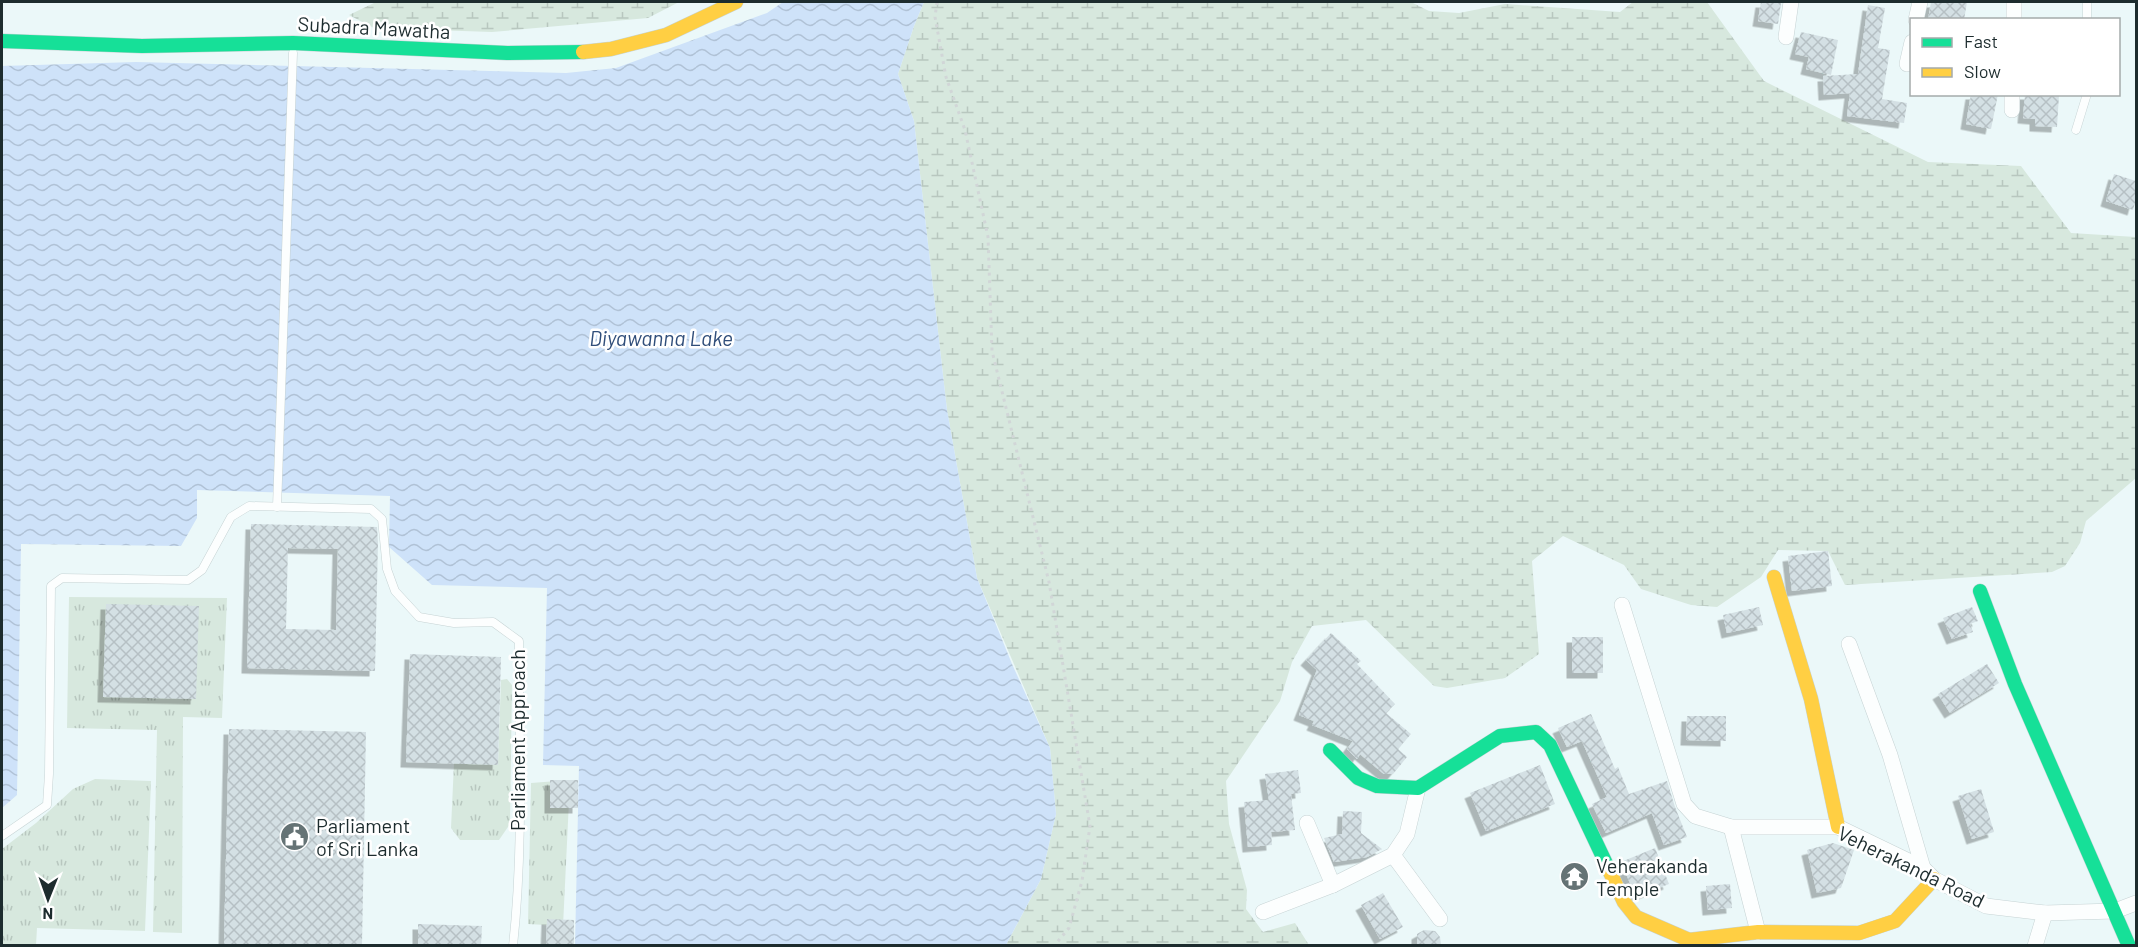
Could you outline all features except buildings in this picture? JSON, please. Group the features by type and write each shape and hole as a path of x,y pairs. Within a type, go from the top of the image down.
{"street":[{"name":"Subadra Mawatha","path":"2,41 142,46 507,53 567,52 611,49 666,35 736,2"},
{"path":"1786,37 1791,2"},
{"path":"1916,18 1920,2"},
{"path":"2014,2 2014,18"},
{"path":"1907,64 1910,48"},
{"path":"1774,577 1811,699 1838,827"},
{"path":"1980,591 2015,684 2129,945"},
{"name":"Veherakanda Road","path":"1622,605 1684,804 1695,816 1731,827 1838,827 1923,868 1934,879 1986,906 2045,913 2115,911 2136,903"},
{"path":"1849,644 1890,755 1923,868"},
{"path":"1330,750 1358,778 1377,786 1418,788 1500,736 1536,732 1550,745 1623,902 1636,917 1689,940 1758,932 1862,939 1895,921 1934,879"},
{"path":"1263,912 1333,885 1393,855 1407,834 1418,788"},
{"path":"1307,823 1333,885"},
{"path":"1731,827 1758,932"},
{"path":"1393,855 1440,919"},
{"path":"2035,945 2045,913"}],"lane":[{"path":"2087,2 2087,18"},
{"path":"277,507 293,48"},
{"path":"2076,130 2086,96"},
{"name":"Parliament Approach","path":"2,836 46,805 49,774 51,586 62,578 188,580 202,570 231,517 249,506 371,509 382,519 387,569 395,591 419,617 454,623 493,622 519,641 519,820 517,905 513,945"}],"path":[{"path":"937,2 935,17 946,77 965,130 988,237 992,351 1049,582 1090,826 1082,881 1069,928 1054,945"}],"green space":[{"path":"376,2 679,2 648,18 492,32 374,28 349,15"},
{"path":"924,2 1411,2 1429,11 1459,13 1505,4 1620,12 1633,2 1707,2 1764,81 1928,162 2021,166 2071,233 2136,237 2136,478 2086,521 2080,543 2065,566 2052,572 1845,585 1828,551 1778,550 1761,577 1717,607 1691,605 1641,589 1624,565 1563,536 1532,561 1539,654 1505,678 1447,688 1434,686 1366,620 1312,626 1292,662 1280,701 1226,781 1229,824 1247,890 1246,909 1263,932 1295,923 1309,945 1006,945 1041,879 1056,814 1050,748 977,578 947,410 914,121 898,74"},
{"path":"69,597 227,598 222,718 183,717 182,933 153,932 157,730 67,728"},
{"path":"507,679 512,685 510,824 499,840 460,840 451,828 454,763 498,764 501,680"},
{"path":"95,779 151,781 145,931 37,928 36,945 2,945 2,849 36,823 73,789"},
{"path":"570,780 563,926 528,924 531,783"}],"water":[{"name":"Diyawanna Lake","path":"783,2 924,2 898,74 914,121 947,410 977,578 1050,748 1056,814 1041,879 1006,945 575,945 579,766 543,765 547,588 432,585 389,547 390,496 197,490 197,518 181,546 21,544 17,795 2,808 2,66 136,62 566,73 616,68 767,13"}],"traffic: fast":[{"path":"2,41 142,46 293,43 507,53 583,52"},
{"path":"1980,591 2015,684 2129,946"},
{"path":"1330,750 1358,778 1377,786 1418,788 1500,736 1536,732 1550,745 1610,872"}],"traffic: slow":[{"path":"583,52 611,49 666,35 736,2"},
{"path":"1774,577 1811,699 1838,827"},
{"path":"1610,872 1624,902 1636,917 1689,940 1758,932 1859,933 1895,921 1934,879"}],"place":[{"name":"Parliament of Sri Lanka","path":"295,837"},
{"name":"Veherakanda Temple","path":"1575,877"}]}
